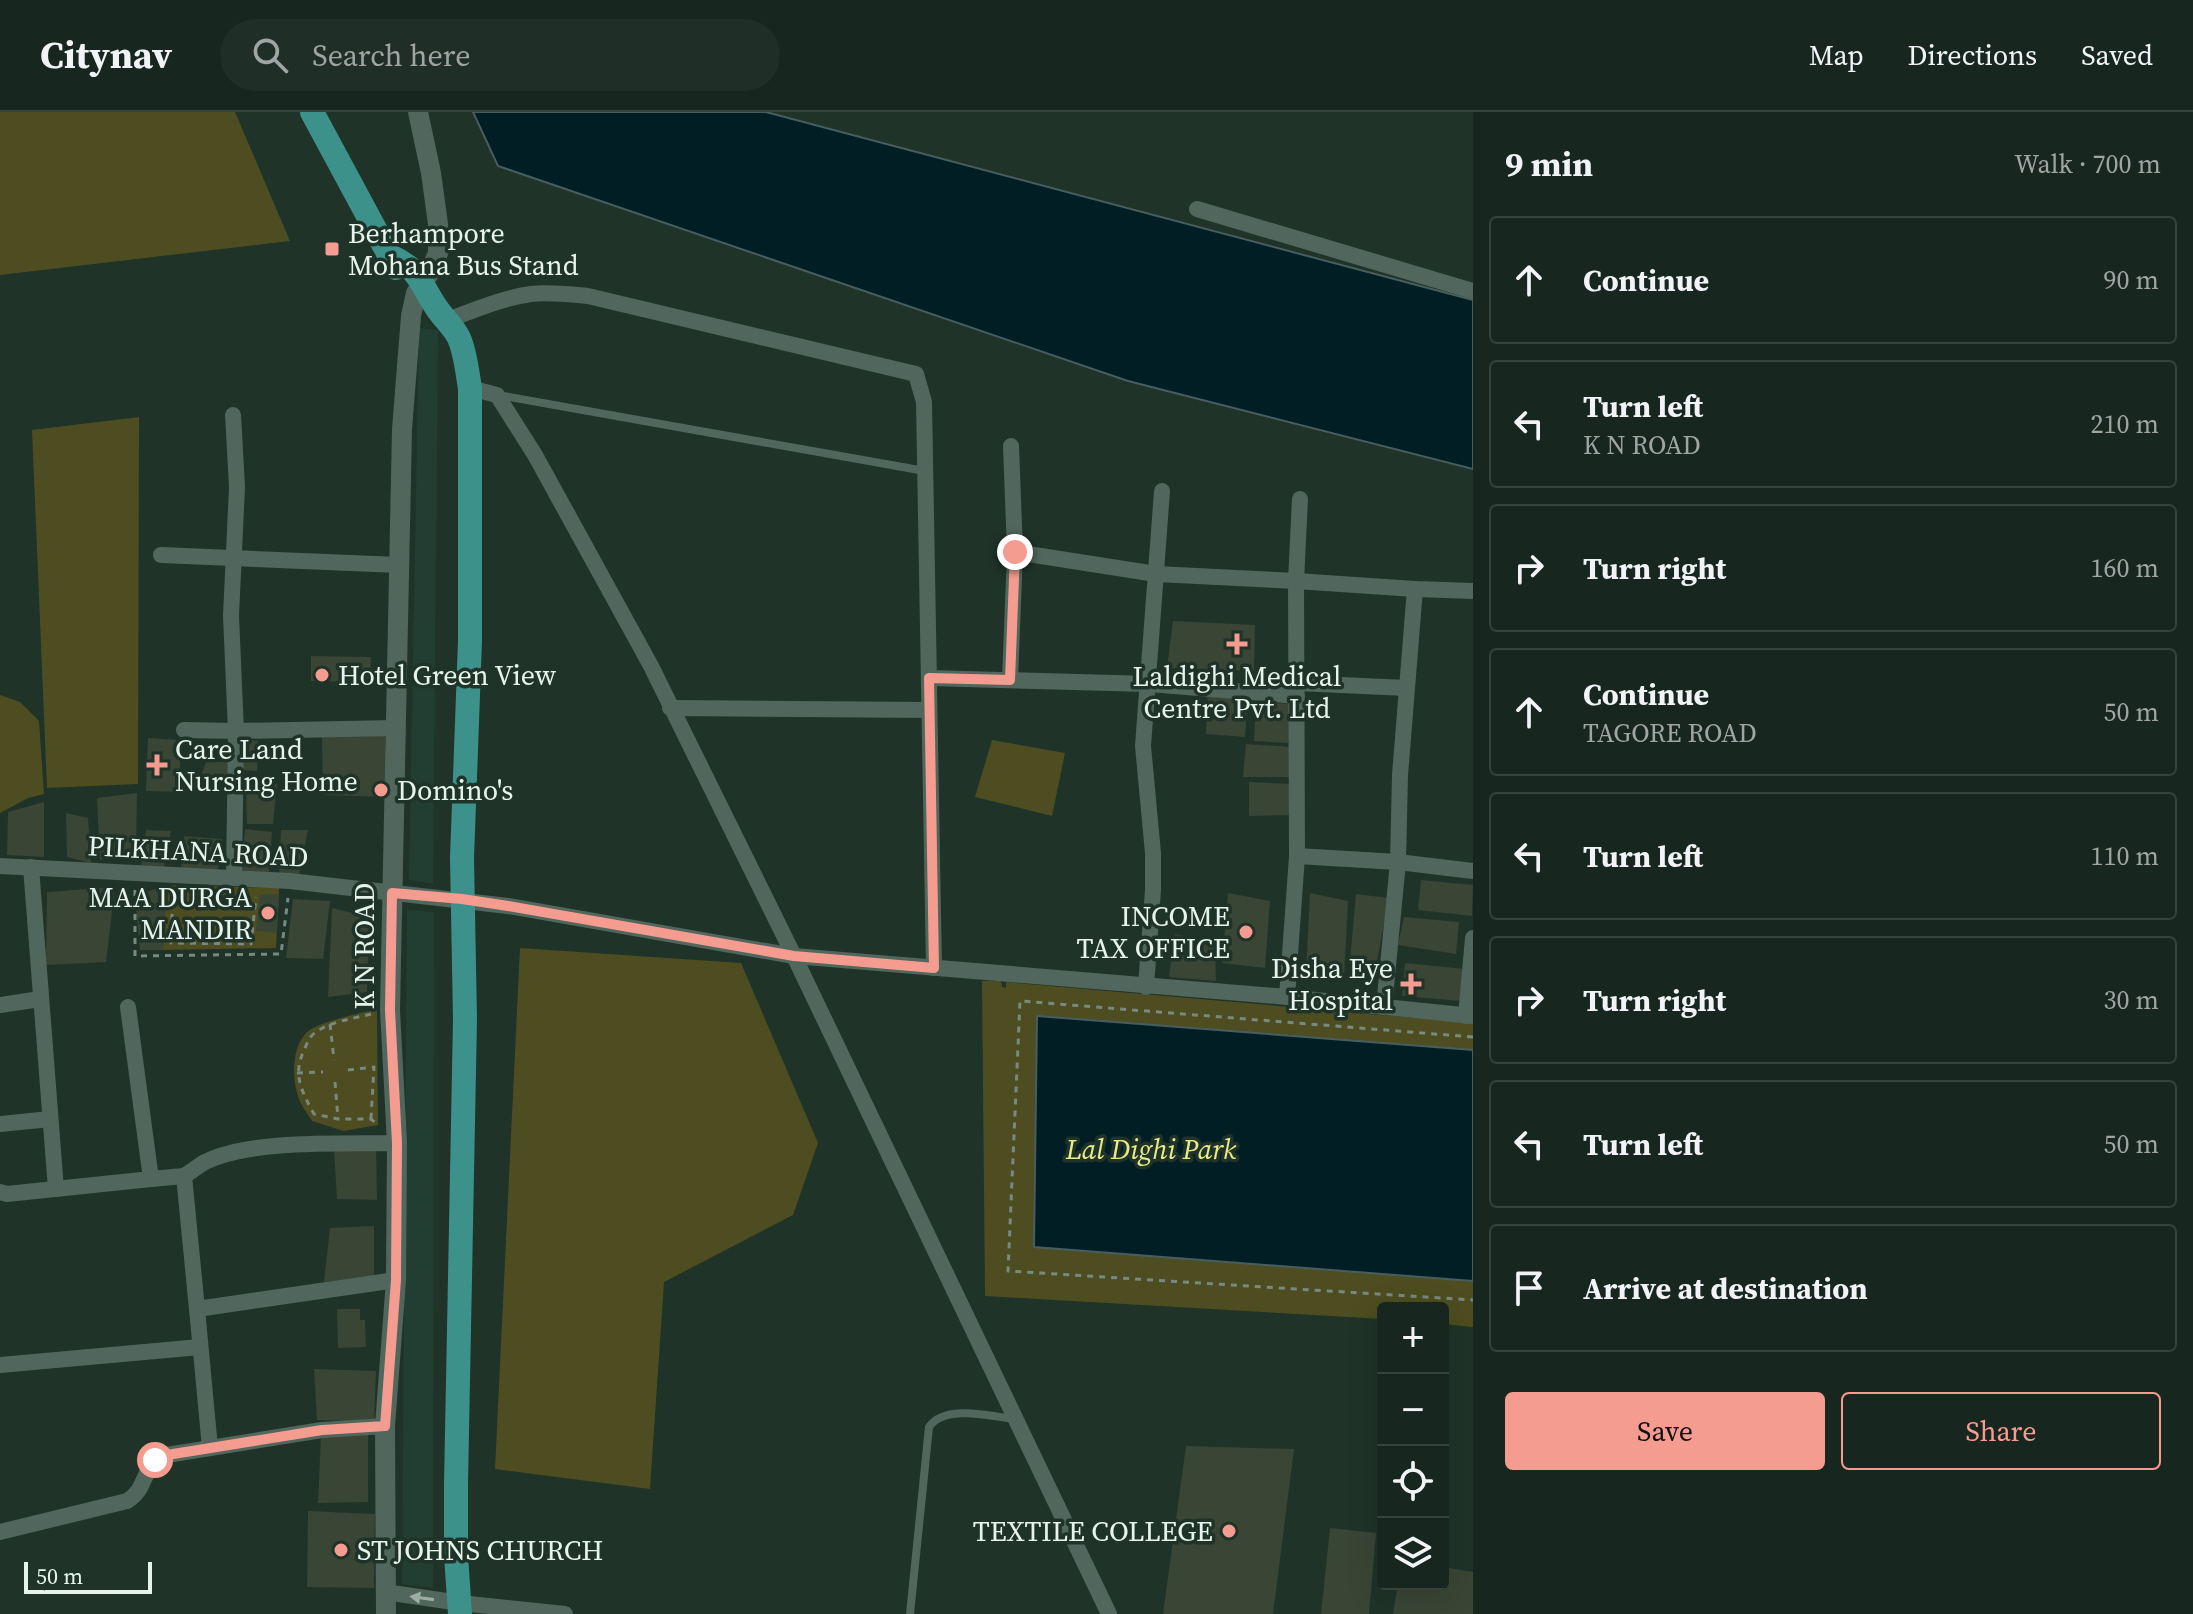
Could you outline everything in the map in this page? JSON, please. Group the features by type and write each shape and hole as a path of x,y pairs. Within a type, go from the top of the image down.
{"main road":[{"path":"312,112 390,256 407,264 419,287 459,337 470,388 470,641 463,790 465,1019 456,1484 460,1609"}],"street":[{"name":"K N ROAD","path":"386,1614 385,1426 396,1280 397,1143 390,1010 402,429 411,316 419,287 438,253 438,224 431,173 418,112"},
{"path":"1197,209 1473,291"},
{"path":"442,314 531,294 588,296 916,374 924,402 934,968"},
{"path":"470,388 497,395 651,666 794,956 1109,1614"},
{"path":"233,415 237,487 231,616 236,731 234,878"},
{"path":"1010,680 1015,552 1011,446"},
{"path":"1146,987 1153,853 1143,746 1162,491"},
{"path":"1287,997 1297,856 1296,581 1300,499"},
{"path":"1015,552 1156,574 1473,591"},
{"path":"161,555 399,565"},
{"path":"1384,1007 1398,862 1400,775 1415,589"},
{"path":"929,678 1298,689 1406,688"},
{"path":"670,708 929,710"},
{"path":"184,730 395,728"},
{"path":"1297,856 1398,862 1473,871"},
{"name":"PILKHANA ROAD","path":"0,866 290,881 462,899 794,956 1287,997 1469,1016"},
{"path":"31,867 56,1189"},
{"path":"1469,1016 1473,938"},
{"path":"0,1005 40,999"},
{"path":"128,1007 151,1179"},
{"path":"0,1124 50,1119"},
{"path":"0,1192 7,1194 184,1176 206,1162 242,1151 286,1145 397,1143"},
{"path":"184,1176 210,1448"},
{"path":"197,1309 396,1280"},
{"path":"0,1365 200,1347"},
{"path":"0,1532 127,1501 140,1489 148,1468 155,1460 167,1455 322,1430 385,1426"},
{"path":"385,1592 460,1609 565,1614"}],"lane":[{"path":"497,395 925,471"},
{"path":"910,1614 929,1427 945,1414 1015,1419"}],"path":[{"path":"135,874 135,956 281,954 290,881"},
{"path":"173,889 171,943 251,944 256,894"},
{"path":"1473,1037 1020,1001 1008,1271 1473,1300"},
{"path":"390,1010 330,1024 312,1034 301,1055 297,1073 314,1114 338,1119 371,1119 397,1143"},
{"path":"330,1024 334,1060"},
{"path":"348,1070 374,1067 371,1119"},
{"path":"297,1073 323,1072"},
{"path":"335,1082 338,1119"}],"shaded area":[{"path":"419,328 438,330 433,884 409,880"},
{"path":"407,910 434,912 433,1588 402,1584"}],"green space":[{"path":"0,112 235,112 290,241 0,275"},
{"path":"139,417 138,784 47,788 32,430"},
{"path":"0,695 20,702 39,721 44,794 28,798 0,813"},
{"path":"992,740 1065,753 1052,816 975,797"},
{"path":"166,885 279,888 276,948 163,950"},
{"path":"520,948 741,963 818,1143 793,1215 664,1282 650,1489 495,1469"},
{"name":"Lal Dighi Park","path":"982,981 1001,981 1002,987 1006,988 1006,982 1473,1023 1473,1327 1449,1325 1449,1302 1377,1302 1377,1319 985,1296"},
{"path":"377,1009 378,1125 344,1131 312,1121 300,1102 295,1083 295,1056 301,1040 319,1025"}],"water":[{"path":"473,112 766,112 1473,300 1473,469 1128,381 498,166"},
{"name":"Lal Dighi Park","path":"1037,1016 1473,1050 1473,1281 1034,1247"}],"building":[{"path":"1173,621 1255,625 1254,671 1167,668"},
{"path":"311,656 371,657 370,682 311,681"},
{"path":"1208,685 1248,692 1245,737 1206,734"},
{"path":"1256,702 1292,704 1290,743 1254,741"},
{"path":"385,735 387,797 323,795 322,736"},
{"path":"148,738 181,740 179,792 146,791"},
{"path":"242,739 258,741 257,771 241,770"},
{"path":"1246,744 1292,747 1292,777 1243,777"},
{"path":"206,762 229,762 229,779 200,779"},
{"path":"1249,782 1293,784 1293,815 1249,816"},
{"path":"246,784 277,784 273,824 247,824"},
{"path":"137,793 136,854 100,860 97,798"},
{"path":"44,802 44,857 7,855 8,812"},
{"path":"66,813 88,818 91,863 67,857"},
{"path":"245,829 272,832 269,873 241,870"},
{"path":"146,830 171,831 164,867 141,865"},
{"path":"281,830 308,830 299,876 279,875"},
{"path":"184,836 222,839 218,873 181,868"},
{"path":"1421,880 1473,885 1472,916 1418,910"},
{"path":"166,885 163,950 140,950 135,896"},
{"path":"115,887 106,962 46,965 47,892"},
{"name":"INCOME TAX OFFICE","path":"1228,893 1270,901 1265,968 1222,963"},
{"path":"1310,893 1348,901 1344,978 1306,972"},
{"name":"MAA DURGA MANDIR","path":"279,894 277,933 256,931 260,895"},
{"path":"1356,894 1389,898 1377,961 1350,960"},
{"path":"293,899 330,901 323,959 286,958"},
{"path":"332,908 369,917 367,992 328,997"},
{"path":"1404,917 1459,922 1456,954 1398,945"},
{"path":"1175,934 1215,942 1216,981 1169,977"},
{"path":"1405,963 1465,969 1461,1001 1402,996"},
{"path":"376,1145 377,1200 337,1199 334,1149"},
{"path":"374,1226 374,1277 324,1282 330,1228"},
{"path":"337,1309 360,1309 360,1320 365,1320 366,1347 338,1348"},
{"path":"314,1369 376,1371 374,1422 317,1420"},
{"path":"321,1434 368,1435 368,1502 318,1503"},
{"name":"TEXTILE COLLEGE","path":"1186,1446 1294,1449 1273,1614 1163,1614"},
{"name":"ST JOHNS CHURCH","path":"308,1511 375,1514 374,1588 307,1587"},
{"path":"1330,1528 1376,1533 1369,1614 1321,1614"},
{"path":"1449,1568 1473,1572 1473,1614 1393,1614 1397,1590 1449,1590"}],"place":[{"name":"Berhampore Mohana Bus Stand","path":"332,249"},
{"name":"Laldighi Medical Centre Pvt. Ltd","path":"1237,644"},
{"name":"Hotel Green View","path":"322,675"},
{"name":"Care Land Nursing Home","path":"157,765"},
{"name":"Domino's","path":"381,790"},
{"name":"MAA DURGA MANDIR","path":"268,913"},
{"name":"INCOME TAX OFFICE","path":"1246,932"},
{"name":"Disha Eye Hospital","path":"1411,984"},
{"name":"TEXTILE COLLEGE","path":"1229,1531"},
{"name":"ST JOHNS CHURCH","path":"341,1550"}],"route":[{"path":"155,1460 167,1455 322,1430 385,1426 396,1280 397,1143 390,1010 392,893 508,906 794,956 934,968 929,678 1010,680 1015,552"}]}
